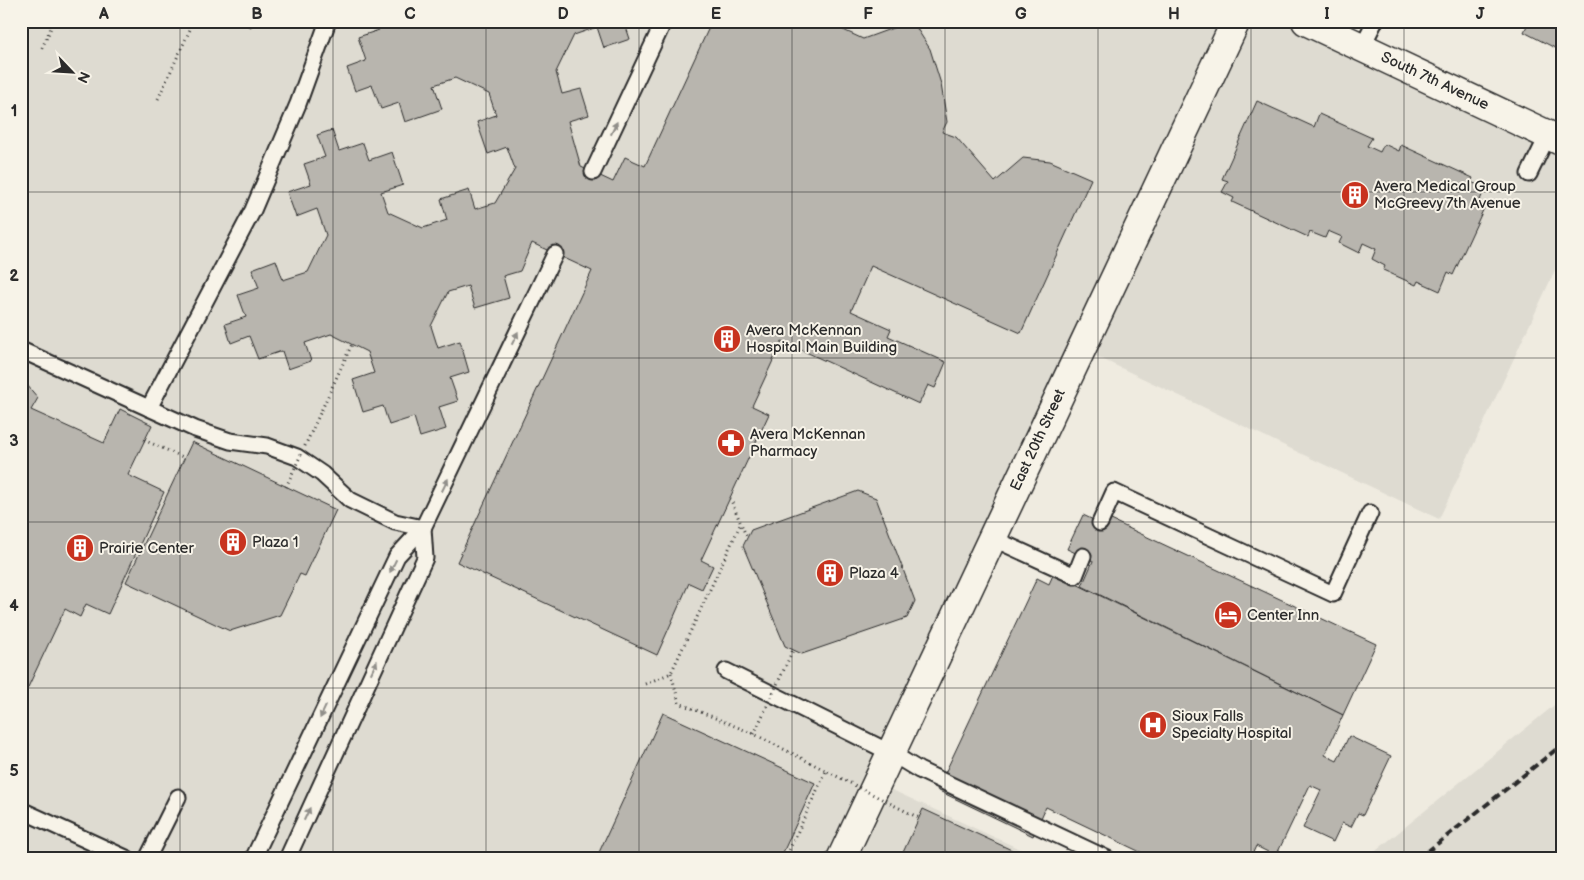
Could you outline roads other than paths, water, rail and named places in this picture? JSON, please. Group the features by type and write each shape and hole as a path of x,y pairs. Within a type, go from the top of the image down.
{"street":[{"name":"East 20th Street","path":"841,859 1236,21"},
{"name":"South 7th Avenue","path":"1306,21 1555,138"}],"lane":[{"path":"149,408 252,210 298,104 328,21"},
{"path":"593,172 664,21"},
{"path":"1362,47 1374,21"},
{"path":"1529,174 1555,138"},
{"path":"253,859 397,556 423,528 556,254"},
{"path":"21,350 195,429 230,440 267,446 297,457 322,474 350,500 395,522 423,528"},
{"path":"1100,523 1114,492 1333,594 1370,512"},
{"path":"287,859 426,558 423,528"},
{"path":"992,538 1075,576 1083,556"},
{"path":"726,671 891,753 919,770 1108,859"},
{"path":"334,689 359,700"},
{"path":"147,859 178,797"},
{"path":"21,810 128,859"}],"railway":[{"path":"1418,859 1563,744"}],"place":[{"name":"Avera Medical Group McGreevy 7th Avenue","path":"1355,195"},
{"name":"Avera McKennan Hospital Main Building","path":"727,339"},
{"name":"Avera McKennan Pharmacy","path":"731,443"},
{"name":"Plaza 1","path":"233,542"},
{"name":"Prairie Center","path":"80,548"},
{"name":"Plaza 4","path":"830,573"},
{"name":"Center Inn","path":"1228,615"},
{"name":"Sioux Falls Specialty Hospital","path":"1153,725"}]}
